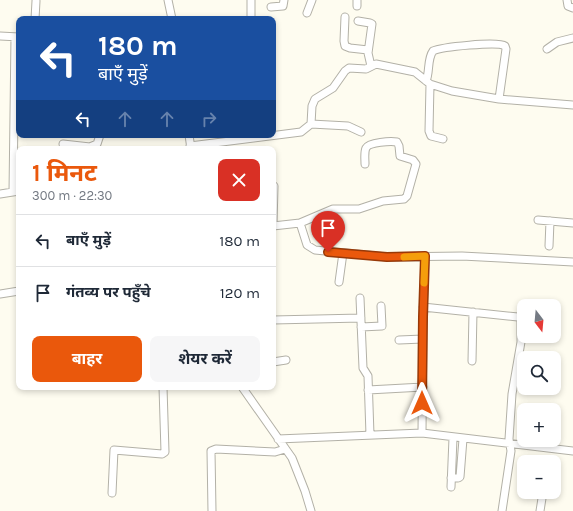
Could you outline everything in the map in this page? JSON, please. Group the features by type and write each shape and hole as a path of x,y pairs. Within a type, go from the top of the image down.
{"street":[{"path":"168,0 171,16"},
{"path":"251,0 251,16"},
{"path":"271,7 283,6 284,0"},
{"path":"308,13 312,0"},
{"path":"568,0 568,6 573,8"},
{"path":"35,16 36,1"},
{"path":"345,17 345,46 368,50"},
{"path":"358,21 370,22 372,24 368,50 370,66"},
{"path":"0,36 16,37"},
{"path":"547,49 557,42 573,38"},
{"path":"443,139 432,136 429,130 428,76 430,55 433,51 443,48 486,43 501,43 506,48 499,100"},
{"path":"311,124 312,106 315,99 333,88 347,69 364,70 376,64 415,72 428,83 452,91 499,100 573,105"},
{"path":"276,134 301,132 311,124 348,126 361,132"},
{"path":"196,146 240,138"},
{"path":"276,226 300,223 332,209 359,209 383,201 404,199 407,196 416,164 413,160 400,156 397,142 374,143 368,146 366,150 365,164"},
{"path":"63,144 73,146"},
{"path":"0,194 16,192"},
{"path":"538,220 573,223"},
{"path":"549,246 550,221"},
{"path":"300,223 306,242 309,247 315,250 387,257 462,256 573,262"},
{"path":"339,282 343,253"},
{"path":"422,433 425,256"},
{"path":"0,294 16,291"},
{"path":"360,298 363,368 368,376 370,435"},
{"path":"362,327 382,326 381,306"},
{"path":"423,307 518,317 521,319 521,342 512,394 510,444 503,511"},
{"path":"472,361 473,312"},
{"path":"276,320 361,318"},
{"path":"399,340 423,340"},
{"path":"276,362 286,360"},
{"path":"368,390 422,387"},
{"path":"112,493 114,450 162,454 165,452 163,390"},
{"path":"244,390 292,458 311,511"},
{"path":"278,438 422,433 453,438 573,451"},
{"path":"451,487 453,438"},
{"path":"451,478 460,477 463,439"},
{"path":"212,511 211,451 216,449 275,452 285,449"},
{"path":"540,511 542,499"}],"slow traffic":[{"path":"404,257 425,256 424,283"}],"route":[{"path":"328,252 387,257 425,256 422,403"}]}
